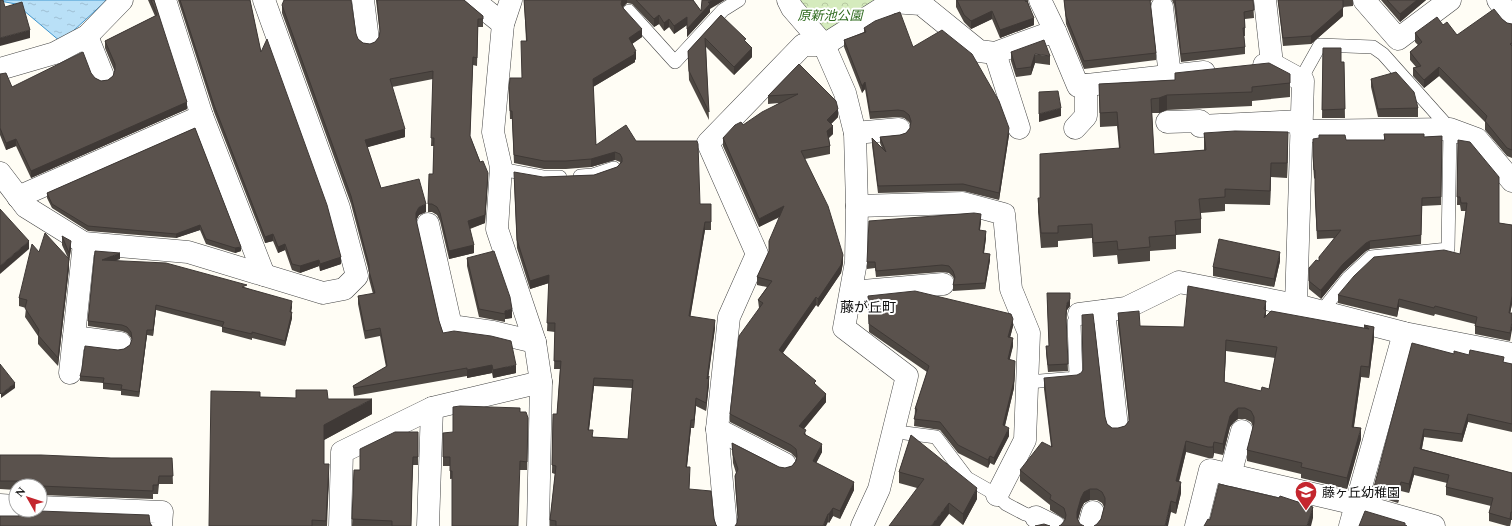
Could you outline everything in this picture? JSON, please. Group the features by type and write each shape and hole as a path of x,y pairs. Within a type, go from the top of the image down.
{"street":[{"path":"0,69 55,53 87,36 122,0"},
{"path":"164,0 202,116 264,275"},
{"path":"0,173 26,207 84,243 188,252 323,293 344,289 356,276 339,208 264,0"},
{"path":"363,0 368,40"},
{"path":"473,0 503,24"},
{"path":"511,0 503,24 493,132 500,169 497,229 535,342 541,382 538,526"},
{"path":"788,0 792,8 824,45 845,93 855,134 857,206 856,262 844,328 907,376 879,489 862,526"},
{"path":"1040,0 1078,86 1272,64 1303,81 1296,305"},
{"path":"1265,0 1272,64"},
{"path":"1364,0 1398,39 1450,0"},
{"path":"1498,0 1512,20"},
{"path":"726,526 717,429 729,317 757,254 708,143 803,45 824,45 892,1 921,4 979,51 995,53 1055,31"},
{"path":"1162,7 1170,76"},
{"path":"87,36 103,76"},
{"path":"995,53 1019,128"},
{"path":"1075,128 1086,116 1086,85"},
{"path":"18,197 202,116"},
{"path":"1167,122 1200,121 1200,126 1301,126 1450,130 1477,139 1512,182"},
{"path":"855,134 899,129"},
{"path":"857,206 963,203 1004,214 1011,289 1029,333 1028,382 1025,440 997,495"},
{"path":"428,224 451,326 493,332 535,342"},
{"path":"70,373 84,243"},
{"path":"1079,314 1126,308 1179,282 1296,305 1404,333 1512,354"},
{"path":"851,292 943,284"},
{"path":"1104,311 1117,427"},
{"path":"1350,526 1404,333"},
{"path":"74,337 120,343"},
{"path":"340,526 342,452 432,408 541,382"},
{"path":"428,526 432,408"},
{"path":"717,429 785,464"},
{"path":"1230,475 1242,431"},
{"path":"1196,526 1210,470 1356,504 1434,526"},
{"path":"48,507 162,512 161,526"}],"lane":[{"path":"629,11 675,62 723,10 739,0"},
{"path":"1382,54 1398,39"},
{"path":"1303,81 1306,70 1320,46 1373,48 1382,54 1450,130 1448,249 1371,257 1348,278 1321,312"},
{"path":"500,169 543,177 566,177 593,175 614,168"},
{"path":"1028,382 1076,378 1074,322 1079,314"},
{"path":"905,433 936,437 968,478 997,495 1006,504 1025,514 1045,521"}],"green space":[{"name":"原新池公園","path":"799,0 876,0 832,33 823,33"}],"water":[{"path":"0,0 107,0 61,42 16,4"}],"building":[{"path":"0,0 3,0 5,7 22,2 30,30 0,38"},
{"path":"151,0 154,0 187,102 31,171 16,139 6,143 0,128 0,74 6,73 12,87 83,52 91,73 95,78 101,81 108,80 113,76 115,64 105,41 157,15"},
{"path":"180,0 250,0 261,52 267,39 327,205 341,257 320,264 319,260 300,266 292,264 285,244 278,247 273,234 265,237 214,105"},
{"path":"284,0 351,0 358,39 363,43 370,44 375,42 379,37 380,31 377,0 464,0 483,16 483,19 478,19 477,58 473,57 470,136 480,162 483,161 488,173 485,215 468,221 474,245 449,251 440,213 437,207 432,204 428,204 429,174 433,174 434,138 431,138 433,71 390,79 405,129 365,140 381,188 419,179 426,204 419,207 416,213 416,219 443,333 454,331 491,336 511,341 516,365 493,370 492,365 467,370 467,368 354,388 353,386 387,366 380,328 365,331 358,296 375,293 351,196 282,5"},
{"path":"524,0 622,0 621,4 623,8 642,29 629,38 636,51 634,52 635,54 593,79 596,145 626,125 636,141 697,141 700,204 711,204 711,222 705,222 689,316 715,320 707,379 709,376 706,403 696,398 694,420 691,420 686,467 690,467 689,489 711,491 714,519 717,526 556,526 556,521 550,520 556,466 552,465 553,414 557,414 561,361 554,361 555,323 547,323 549,275 530,281 517,240 514,172 543,177 594,175 617,167 622,162 622,158 620,154 615,152 591,159 566,161 544,161 514,155 512,111 510,111 510,78 522,78 521,41 527,41","holes":["594,378 633,380 628,439 592,437 593,430 588,430"]},
{"path":"636,0 693,0 701,11 702,0 712,0 708,2 710,4 687,29 687,17 674,26 669,19 664,23 659,15 654,19"},
{"path":"957,0 1025,0 1026,2 1027,1 1034,18 1000,30 992,11 971,21 964,15"},
{"path":"1064,0 1150,0 1156,53 1084,61 1066,16"},
{"path":"1175,0 1253,0 1254,10 1244,12 1245,28 1243,28 1245,47 1181,54"},
{"path":"1278,0 1343,0 1343,8 1311,36 1283,38"},
{"path":"1387,0 1417,0 1400,14"},
{"path":"1494,9 1502,19 1507,23 1512,24 1512,43 1510,44 1512,46 1512,150 1507,148 1485,121 1487,116 1439,67 1424,80 1413,68 1421,66 1410,52 1422,42 1415,33 1437,17 1443,25 1447,22 1457,35"},
{"path":"900,12 913,47 942,30 972,54 999,101 1009,128 999,193 963,184 878,186 872,138 886,152 880,137 906,133 910,128 911,121 909,115 904,111 870,112 865,82 862,86 844,40 866,32 864,28 875,21"},
{"path":"721,15 746,39 744,40 752,48 734,67 705,38 709,112 689,71 688,51"},
{"path":"1044,40 1050,56 1035,54 1031,67 1016,69 1011,52"},
{"path":"1323,48 1341,48 1341,62 1344,62 1345,109 1322,110"},
{"path":"1269,63 1290,74 1290,83 1252,87 1252,92 1167,95 1151,99 1154,154 1206,150 1204,133 1235,131 1288,132 1287,163 1271,163 1270,191 1225,189 1225,197 1199,199 1201,219 1175,221 1176,235 1149,237 1150,247 1118,250 1117,241 1093,243 1092,224 1058,226 1058,233 1041,233 1038,198 1040,198 1040,154 1120,148 1117,112 1100,113 1099,84 1175,80 1175,73"},
{"path":"799,64 836,101 838,109 827,120 833,126 827,131 830,146 801,151 828,206 843,255 841,265 818,299 816,297 779,350 816,381 814,383 826,394 799,426 806,430 804,434 822,444 813,461 854,482 840,511 833,508 828,514 823,526 735,526 738,517 735,476 738,469 733,455 732,443 779,467 785,468 792,466 796,461 797,456 796,449 791,445 730,414 739,336 763,303 758,300 772,281 757,277 769,251 769,241 784,206 759,219 723,138 735,125 741,122 743,125 762,112 798,94 768,96"},
{"path":"1396,72 1414,92 1418,108 1378,109 1371,79"},
{"path":"1058,91 1061,108 1039,114 1039,92"},
{"path":"195,128 241,247 235,248 206,239 200,225 176,234 88,226 52,204 47,193"},
{"path":"1384,134 1424,134 1424,137 1442,136 1441,197 1422,198 1421,235 1370,241 1366,243 1343,264 1320,290 1309,281 1309,268 1316,260 1319,261 1319,257 1341,230 1317,231 1313,139 1319,138 1319,135 1345,135 1346,140 1385,140"},
{"path":"1458,140 1470,142 1499,177 1499,223 1512,225 1512,296 1509,313 1512,313 1512,322 1510,333 1475,326 1477,317 1435,306 1434,308 1399,299 1397,309 1338,295 1354,276 1374,257 1444,250 1460,254 1467,203 1461,203 1460,197 1457,197"},
{"path":"0,209 29,241 0,266"},
{"path":"974,213 981,214 979,230 986,231 983,253 990,254 985,283 953,285 955,277 949,266 942,265 876,271 875,262 867,262 869,221"},
{"path":"45,233 69,259 58,358 38,335 39,330 25,308 27,300 19,298 32,244 39,252"},
{"path":"62,236 71,241 69,253"},
{"path":"1219,239 1280,252 1274,279 1213,267"},
{"path":"95,251 120,253 102,260 166,263 247,285 242,287 292,301 290,312 292,312 285,341 252,332 252,334 222,327 224,322 156,305 153,330 147,330 139,392 121,389 122,385 103,383 104,378 80,376 85,346 118,350 124,349 130,345 132,339 131,332 127,327 122,325 88,321"},
{"path":"494,251 510,297 512,309 505,311 505,314 479,309 467,258"},
{"path":"1188,286 1266,301 1264,318 1271,311 1369,329 1364,325 1374,327 1369,367 1361,366 1352,427 1361,428 1347,478 1301,467 1302,463 1247,450 1254,423 1254,417 1251,411 1245,408 1238,408 1230,416 1223,444 1214,442 1213,447 1208,447 1186,441 1176,481 1181,482 1176,503 1171,501 1165,526 1094,526 1101,519 1105,498 1102,492 1097,489 1090,489 1084,492 1077,512 1077,518 1080,524 1084,526 1059,526 1065,520 1066,515 1064,508 1050,499 1051,495 1020,470 1042,442 1052,447 1044,378 1077,375 1083,370 1082,315 1093,314 1105,417 1107,424 1112,428 1125,426 1129,421 1118,313 1139,311 1140,326 1184,327","holes":["1226,340 1277,347 1269,389 1262,387 1261,391 1224,382"]},
{"path":"915,291 1011,314 1013,319 1008,337 1013,338 1008,359 1015,361 1014,381 1003,425 1009,428 994,458 990,456 988,460 958,445 940,422 914,419 917,409 915,409 929,366 869,324 868,296"},
{"path":"1047,293 1070,293 1066,315 1068,364 1048,365 1046,346 1049,346"},
{"path":"1412,343 1454,354 1454,351 1469,355 1470,350 1504,357 1503,362 1512,364 1512,424 1468,414 1462,434 1424,429 1420,449 1512,473 1512,512 1510,519 1489,513 1493,498 1446,487 1449,475 1414,467 1409,484 1401,482 1398,495 1372,487 1374,487"},
{"path":"0,364 15,383 1,394 0,393"},
{"path":"296,390 327,390 328,399 372,399 324,425 324,464 329,464 326,521 312,520 312,526 209,526 211,391 260,392 260,397 296,398"},
{"path":"453,407 520,408 520,412 526,412 528,418 527,462 520,461 518,526 452,526 452,471 450,471 450,457 443,457 443,433 453,432"},
{"path":"395,432 418,432 418,457 413,457 411,526 392,526 392,521 352,519 354,470 360,470 360,449"},
{"path":"911,435 977,488 963,514 949,503 931,526 889,526 924,479 899,472"},
{"path":"0,455 172,458 173,476 159,476 158,485 153,485 153,491 48,486 48,478 8,478 8,481 0,481"},
{"path":"1219,484 1279,498 1280,496 1313,507 1307,526 1204,526 1208,519 1210,520"},
{"path":"48,511 149,515 152,526 0,526 0,516 8,516 8,518 48,518"},
{"path":"1365,511 1405,523 1407,526 1359,526"},
{"path":"1044,524 1050,526 1035,526"}],"place":[{"name":"藤ヶ丘幼稚園","path":"1306,512"}],"district":[{"name":"藤が丘町","path":"868,307"}]}
